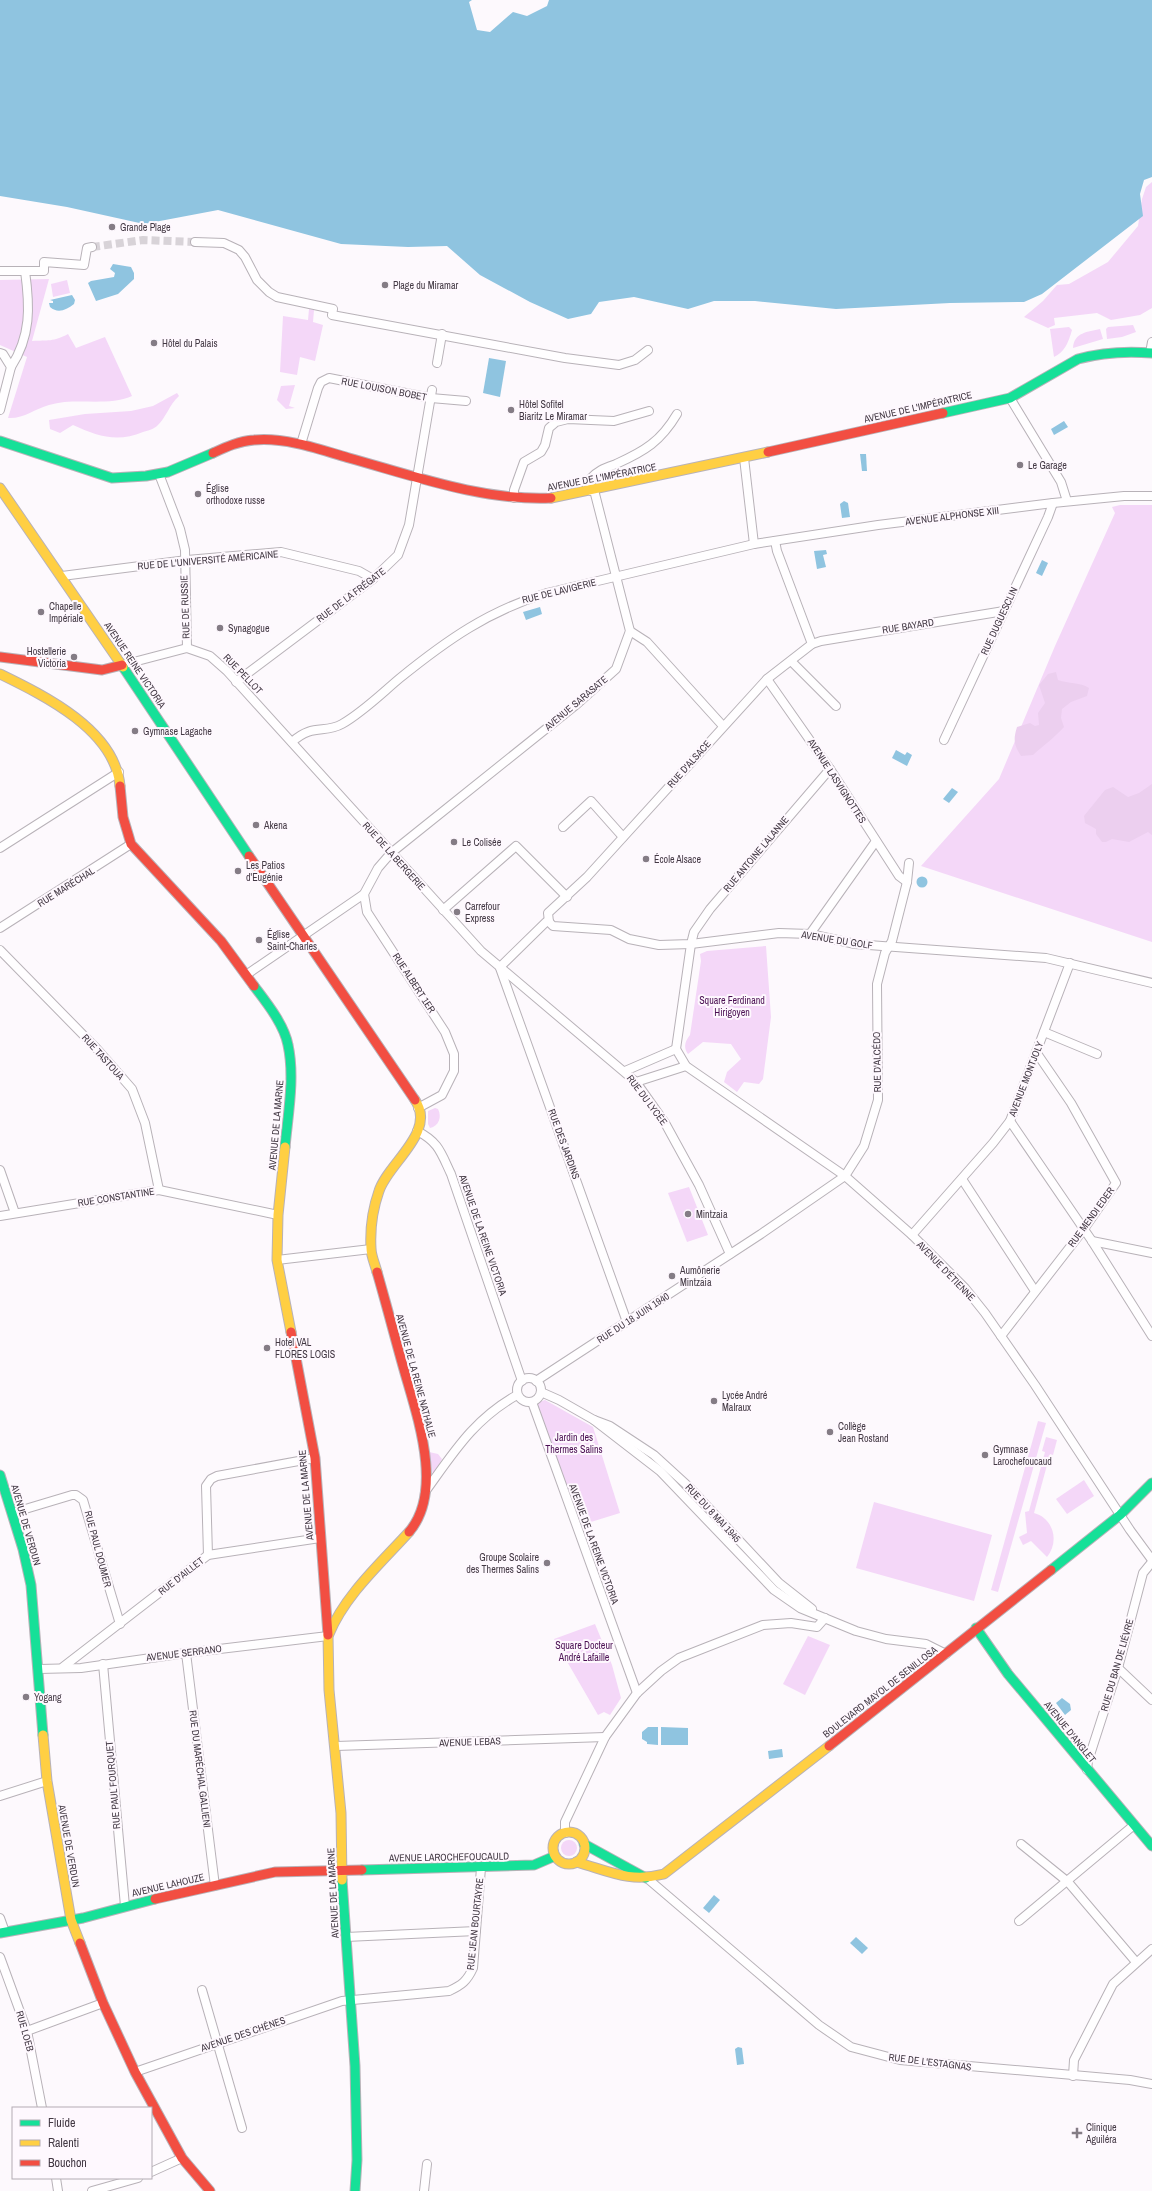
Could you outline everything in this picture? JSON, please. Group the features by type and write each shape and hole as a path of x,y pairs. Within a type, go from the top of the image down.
{"main road":[{"name":"AVENUE DE L'IMPÉRATRICE","path":"0,441 112,478 159,474 184,467 231,445 254,440 301,444 453,486 514,498 558,498 1010,398 1078,359 1089,356 1114,351 1151,353"},
{"name":"AVENUE REINE VICTORIA","path":"0,488 62,576 238,841 304,935"},
{"path":"0,658 102,670 122,665"},
{"name":"AVENUE DE LA MARNE","path":"0,674 41,694 81,721 103,745 119,772 123,817 131,844 221,941 272,1010 288,1044 291,1087 278,1215 277,1260 315,1458 320,1538 326,1595 329,1690 336,1746 342,1870 351,2001 357,2153 355,2191"},
{"path":"304,935 418,1106"},
{"name":"AVENUE DE LA REINE NATHALIE","path":"328,1636 334,1622 348,1601 418,1521 425,1492 426,1467 422,1435 371,1249 374,1209 379,1189 410,1147 420,1121 418,1106"},
{"name":"AVENUE DE VERDUN","path":"0,1475 2,1494 12,1513 31,1585 47,1781 71,1920 103,2003 135,2072 182,2158 210,2191"},
{"name":"BOULEVARD MAYOL DE SENILLOSA","path":"576,1862 596,1867 626,1879 648,1879 664,1874 946,1654 976,1628 1120,1515 1152,1483"},
{"path":"326,1595 332,1601 339,1604 348,1601"},
{"name":"AVENUE D'ANGLET","path":"976,1628 1008,1674 1087,1771 1152,1846"},
{"path":"584,1844 582,1856 576,1862 562,1862 555,1856 554,1842 565,1833 574,1834 584,1844 648,1879"},
{"name":"AVENUE LAROCHEFOUCAULD","path":"342,1870 481,1868 534,1865 555,1856"},
{"name":"AVENUE LAHOUZE","path":"2,1933 71,1920 124,1906 275,1872 342,1870"}],"street":[{"path":"195,242 224,243 239,250 245,257 257,280 269,292 277,297 333,310 332,315 442,334 565,358 619,365 635,360 648,350"},
{"path":"0,271 44,270 44,262 84,265 87,248 92,247"},
{"path":"0,410 11,367 21,352 26,335 28,304 24,271"},
{"path":"437,363 442,334"},
{"name":"AVENUE DE L'IMPÉRATRICE","path":"1151,353 1152,342"},
{"path":"0,353 4,354 11,367"},
{"name":"RUE LOUISON BOBET","path":"301,444 318,388 321,382 329,378 432,394 466,401"},
{"name":"RUE DE LA FRÉGATE","path":"236,682 373,579 398,555 409,525 432,394"},
{"path":"1010,398 1061,482 1067,501"},
{"path":"514,498 514,490 524,462 541,452 545,445 549,428 556,422 568,420 614,421 649,411"},
{"path":"677,414 668,429 653,444 644,450 602,468 590,479 630,631 647,642 723,726"},
{"path":"744,458 754,544"},
{"name":"RUE DE RUSSIE","path":"159,474 180,529 185,550 186,648"},
{"name":"AVENUE ALPHONSE XIII","path":"754,544 878,525 1067,501 1124,496 1152,496"},
{"name":"RUE DUGUESCLIN","path":"944,740 1053,503"},
{"path":"775,541 776,551 812,644"},
{"name":"RUE DE LAVIGERIE","path":"292,742 308,730 342,724 427,656 472,625 518,602 546,592 754,544"},
{"name":"RUE DE L'UNIVERSITÉ AMÉRICAINE","path":"62,576 184,560 282,552 359,571 373,579"},
{"name":"RUE BAYARD","path":"812,644 821,641 1004,611"},
{"name":"AVENUE SARASATE","path":"391,853 577,704 616,669 630,631"},
{"name":"RUE D'ALSACE","path":"500,967 546,922 549,922 548,913 567,897 767,679 812,644"},
{"path":"122,665 186,648"},
{"name":"RUE PELLOT","path":"186,648 210,656 292,742"},
{"path":"791,661 836,706"},
{"name":"AVENUE LASVIGNOTTES","path":"767,679 830,769 899,876 907,882"},
{"name":"RUE DE LA BERGERIE","path":"292,742 443,910 481,951 500,967"},
{"name":"RUE ANTOINE LALANNE","path":"676,1049 694,932 710,909 830,769"},
{"path":"0,848 119,772"},
{"path":"563,827 591,801 623,837"},
{"path":"810,934 876,841"},
{"name":"RUE MARÉCHAL","path":"0,928 123,851 131,844"},
{"path":"443,910 516,846 567,897"},
{"path":"246,975 364,894 378,868 391,853"},
{"path":"889,948 907,882 910,863"},
{"name":"RUE ALBERT 1ER","path":"364,894 368,912 445,1032 454,1054 454,1071 442,1095 418,1106"},
{"name":"AVENUE DU GOLF","path":"549,922 553,926 611,930 629,939 659,944 691,944 779,933 810,934 855,944 889,948 1046,958 1152,983"},
{"name":"RUE D'ALCÉDO","path":"730,1254 845,1176 864,1146 878,1100 877,984 885,953 889,948"},
{"name":"RUE TASTOUA","path":"0,950 97,1049 132,1089 145,1123 159,1190"},
{"name":"AVENUE MONTJOLY","path":"912,1235 1010,1121 1070,963"},
{"name":"RUE DU LYCÉE","path":"500,967 626,1071 636,1082 665,1123 699,1185 730,1254"},
{"name":"RUE DES JARDINS","path":"500,967 627,1322"},
{"path":"1044,1032 1097,1054"},
{"path":"626,1071 676,1049"},
{"name":"AVENUE D'ÉTIENNE","path":"676,1049 686,1066 845,1176 912,1235 965,1288 1001,1336 1152,1561"},
{"name":"RUE MENDI EDER","path":"1001,1336 1084,1230 1116,1183 1071,1103 1036,1052"},
{"path":"636,1082 686,1066"},
{"path":"1010,1121 1092,1241 1152,1336"},
{"name":"AVENUE DE LA REINE VICTORIA","path":"417,1131 430,1137 438,1146 451,1174 522,1380"},
{"path":"0,1170 15,1213"},
{"path":"962,1178 1035,1291"},
{"name":"RUE CONSTANTINE","path":"0,1216 159,1190 278,1215"},
{"path":"1092,1241 1152,1253"},
{"path":"277,1260 371,1249"},
{"name":"RUE DU 18 JUIN 1940","path":"536,1381 730,1254"},
{"path":"529,1378 536,1381 540,1392 538,1398 532,1402 525,1402 517,1395 517,1387 522,1380 529,1378"},
{"name":"RUE DU 8 MAI 1945","path":"540,1392 559,1400 594,1420 610,1426 654,1456 670,1469 779,1583 825,1618 856,1631 886,1640 926,1644 946,1654"},
{"path":"425,1492 470,1431 498,1406 517,1395"},
{"name":"AVENUE DE LA REINE VICTORIA","path":"532,1402 637,1692"},
{"path":"208,1555 206,1486 211,1479 217,1476 253,1468 315,1458"},
{"name":"RUE PAUL DOUMER","path":"12,1513 72,1495 76,1495 83,1500 117,1620 120,1624"},
{"name":"RUE D'AILLET","path":"63,1667 208,1555 320,1538"},
{"name":"RUE DU BAN DE LIÉVRE","path":"1087,1771 1088,1760 1118,1668 1143,1573 1152,1561"},
{"path":"565,1833 565,1822 605,1737 637,1692 679,1658 694,1652 763,1625 791,1622 817,1627 825,1618"},
{"name":"AVENUE SERRANO","path":"39,1669 63,1667 81,1668 186,1653 328,1636"},
{"name":"RUE DU MARÉCHAL GALLIENI","path":"186,1653 215,1886"},
{"name":"RUE PAUL FOURQUET","path":"103,1664 124,1906"},
{"path":"1118,1668 1152,1700"},
{"name":"AVENUE LEBAS","path":"336,1746 605,1737"},
{"path":"0,1796 47,1781"},
{"path":"1019,1921 1068,1882 1134,1825"},
{"path":"1021,1844 1068,1882 1136,1962"},
{"name":"RUE JEAN BOURTAYRE","path":"351,2001 449,1991 468,1980 473,1968 481,1868"},
{"name":"RUE DE L'ESTAGNAS","path":"648,1879 819,2025 851,2047 900,2060 1130,2080 1152,2084"},
{"path":"0,1918 2,1933"},
{"path":"346,1938 476,1931"},
{"path":"1073,2076 1074,2060 1113,1984 1152,1949"},
{"name":"RUE LOEB","path":"0,1957 27,2031 42,2107"},
{"path":"202,1990 242,2128"},
{"name":"AVENUE DES CHÊNES","path":"135,2072 342,2001 351,2001"},
{"path":"27,2031 103,2003"},
{"path":"152,2172 182,2158"},
{"path":"424,2191 427,2164"},
{"path":"56,2179 58,2191"},
{"path":"92,2191 134,2179"}],"green space":[{"path":"1152,182 1152,308 1140,315 1111,320 1097,313 1054,318 1055,325 1048,328 1024,317 1043,301 1057,285 1069,284 1108,262 1138,226 1142,199 1146,187"},
{"path":"49,279 32,341 54,339 68,334 76,348 105,337 132,396 102,402 59,403 49,405 19,417 8,418 27,357 0,345 0,280"},
{"path":"67,280 70,293 53,297 51,284"},
{"path":"309,309 314,310 313,322 323,325 315,361 300,357 297,375 280,372 283,316 308,320"},
{"path":"1133,325 1136,332 1122,337 1107,339 1106,329 1108,327"},
{"path":"1069,327 1072,330 1067,343 1063,350 1054,357 1050,329"},
{"path":"1100,329 1103,339 1073,348 1076,339 1079,336 1086,332"},
{"path":"295,385 289,406 295,408 286,409 277,400 281,386"},
{"path":"177,393 179,396 157,426 134,435 116,438 107,437 73,425 60,433 50,429 49,420 85,414 131,411 153,406"},
{"path":"1120,505 1152,505 1152,942 921,866 999,779 1055,646 1115,513 1112,507"},
{"name":"Square Ferdinand Hirigoyen","path":"766,946 771,1017 763,1079 759,1084 744,1082 737,1092 724,1082 727,1072 741,1059 731,1044 703,1042 688,1054 685,1046 690,1035 701,961 700,954 707,951"},
{"path":"435,1108 438,1109 440,1118 436,1125 430,1128 428,1124 428,1111"},
{"name":"Mintzaia","path":"689,1187 708,1235 687,1242 668,1193"},
{"name":"Jardin des Thermes Salins","path":"545,1400 593,1427 620,1513 578,1526 536,1403"},
{"path":"1038,1421 1046,1423 998,1592 991,1590"},
{"path":"1046,1437 1057,1440 1053,1455 1050,1454 1034,1513 1046,1520 1050,1525 1054,1537 1051,1551 1047,1557 1031,1541 1023,1545 1019,1537 1027,1533 1025,1512 1029,1511 1045,1452 1042,1451"},
{"path":"429,1452 438,1454 442,1459 433,1477"},
{"path":"1084,1480 1094,1496 1067,1514 1056,1499"},
{"path":"874,1502 992,1535 974,1601 856,1568"},
{"name":"Square Docteur André Lafaille","path":"595,1624 612,1665 621,1698 610,1715 604,1712 598,1715 554,1639"},
{"path":"808,1636 830,1645 805,1695 783,1684"},
{"path":"566,1840 572,1840 577,1845 575,1854 572,1856 566,1856 561,1851 561,1845"}],"shaded area":[{"path":"1056,672 1058,680 1089,688 1087,696 1071,702 1062,709 1061,718 1064,727 1053,738 1033,755 1021,756 1015,742 1017,727 1030,723 1035,726 1039,725 1038,713 1045,703 1039,685 1048,674"},
{"path":"1152,784 1152,835 1148,832 1129,842 1112,839 1102,842 1096,834 1096,829 1085,823 1084,816 1105,790 1113,787 1128,797 1139,793"}],"water":[{"path":"0,0 472,0 469,2 477,30 490,32 513,12 527,16 547,6 549,0 1152,0 1152,177 1144,180 1140,194 1143,216 1042,294 1024,302 950,303 836,309 755,301 714,301 688,309 634,297 599,302 591,314 568,319 530,302 480,275 447,246 408,247 341,244 218,210 144,224 67,207 0,196"},
{"path":"113,264 131,267 134,273 134,279 118,294 96,301 88,283 91,281 114,277 115,273 110,269"},
{"path":"72,295 75,300 74,304 68,308 59,311 50,307 49,303 53,303 53,301 50,300"},
{"path":"489,358 506,361 500,397 483,393"},
{"path":"1064,421 1068,427 1054,435 1051,429"},
{"path":"860,454 866,454 867,471 862,471"},
{"path":"844,501 848,503 850,517 842,518 840,504"},
{"path":"826,550 827,554 823,555 826,567 817,569 814,551"},
{"path":"1042,560 1048,563 1042,576 1036,573"},
{"path":"540,607 542,614 526,620 523,612"},
{"path":"896,750 905,755 907,752 912,755 907,766 892,758"},
{"path":"952,788 958,792 949,803 943,799"},
{"path":"922,876 926,878 928,882 926,886 922,888 918,886 916,882 918,878"},
{"path":"1062,1698 1070,1704 1071,1710 1065,1715 1056,1703"},
{"path":"648,1727 658,1727 658,1745 647,1744 647,1742 642,1739 642,1732"},
{"path":"661,1727 688,1728 688,1745 661,1745"},
{"path":"782,1749 783,1757 769,1759 768,1751"},
{"path":"714,1895 720,1900 709,1913 703,1908"},
{"path":"856,1937 868,1948 862,1954 850,1943"},
{"path":"738,2047 742,2048 744,2064 737,2065 735,2049"}],"tunnel":[{"path":"92,247 143,240 195,242"}],"traffic: fast":[{"path":"943,413 1010,398 1078,359 1115,353 1152,353"},
{"path":"0,441 112,478 146,476 168,472 213,453"},
{"path":"123,667 249,856"},
{"path":"254,986 279,1021 288,1045 291,1083 285,1147"},
{"path":"0,1475 23,1549 31,1585 43,1735"},
{"path":"1051,1570 1120,1515 1152,1483"},
{"path":"976,1628 1008,1674 1152,1846"},
{"path":"584,1844 646,1878"},
{"path":"362,1870 534,1865 555,1856"},
{"path":"342,1880 355,2066 357,2160 355,2191"},
{"path":"0,1933 83,1918 155,1899"}],"traffic: slow":[{"path":"551,498 768,452"},
{"path":"0,488 123,667"},
{"path":"0,674 56,704 75,717 92,732 105,748 115,766 120,786"},
{"path":"377,1272 372,1257 371,1248 375,1205 384,1180 409,1147 416,1135 420,1124 420,1112 415,1100"},
{"path":"285,1147 278,1215 277,1260 291,1332"},
{"path":"329,1634 344,1606 364,1580 409,1532"},
{"path":"328,1635 329,1690 341,1813 342,1880"},
{"path":"43,1735 47,1781 71,1920 80,1943"},
{"path":"576,1862 629,1877 664,1874 829,1746"},
{"path":"569,1832 580,1837 585,1848 580,1859 569,1864 558,1859 553,1848 558,1837 569,1832"}],"traffic: jam":[{"path":"768,452 943,413"},
{"path":"213,453 243,442 254,440 278,440 314,448 449,486 500,496 551,498"},
{"path":"0,657 102,670 122,665"},
{"path":"120,786 123,817 131,844 221,941 254,986"},
{"path":"249,856 415,1100"},
{"path":"377,1272 420,1428 424,1451 426,1473 425,1495 420,1515 409,1532"},
{"path":"291,1332 315,1458 328,1635"},
{"path":"829,1746 1051,1570"},
{"path":"155,1899 275,1872 362,1870"},
{"path":"80,1943 103,2003 135,2072 182,2158 210,2191"}],"place":[{"name":"Grande Plage","path":"112,227"},
{"name":"Plage du Miramar","path":"385,285"},
{"name":"Hôtel du Palais","path":"154,343"},
{"name":"Hôtel Sofitel Biaritz Le Miramar","path":"511,410"},
{"name":"Le Garage","path":"1020,465"},
{"name":"Église orthodoxe russe","path":"198,494"},
{"name":"Chapelle Impériale","path":"41,612"},
{"name":"Synagogue","path":"220,628"},
{"name":"Hostellerie Victoria","path":"74,657"},
{"name":"Gymnase Lagache","path":"135,731"},
{"name":"Akena","path":"256,825"},
{"name":"Le Colisée","path":"454,842"},
{"name":"École Alsace","path":"646,859"},
{"name":"Les Patios d'Eugénie","path":"238,871"},
{"name":"Carrefour Express","path":"457,912"},
{"name":"Église Saint-Charles","path":"259,940"},
{"name":"Mintzaia","path":"688,1214"},
{"name":"Aumônerie Mintzaia","path":"672,1276"},
{"name":"Hotel VAL FLORES LOGIS","path":"267,1348"},
{"name":"Lycée André Malraux","path":"714,1401"},
{"name":"Collège Jean Rostand","path":"830,1432"},
{"name":"Gymnase Larochefoucaud","path":"985,1455"},
{"name":"Groupe Scolaire des Thermes Salins","path":"547,1563"},
{"name":"Yogang","path":"26,1697"},
{"name":"Clinique Aguiléra","path":"1077,2133"}]}
